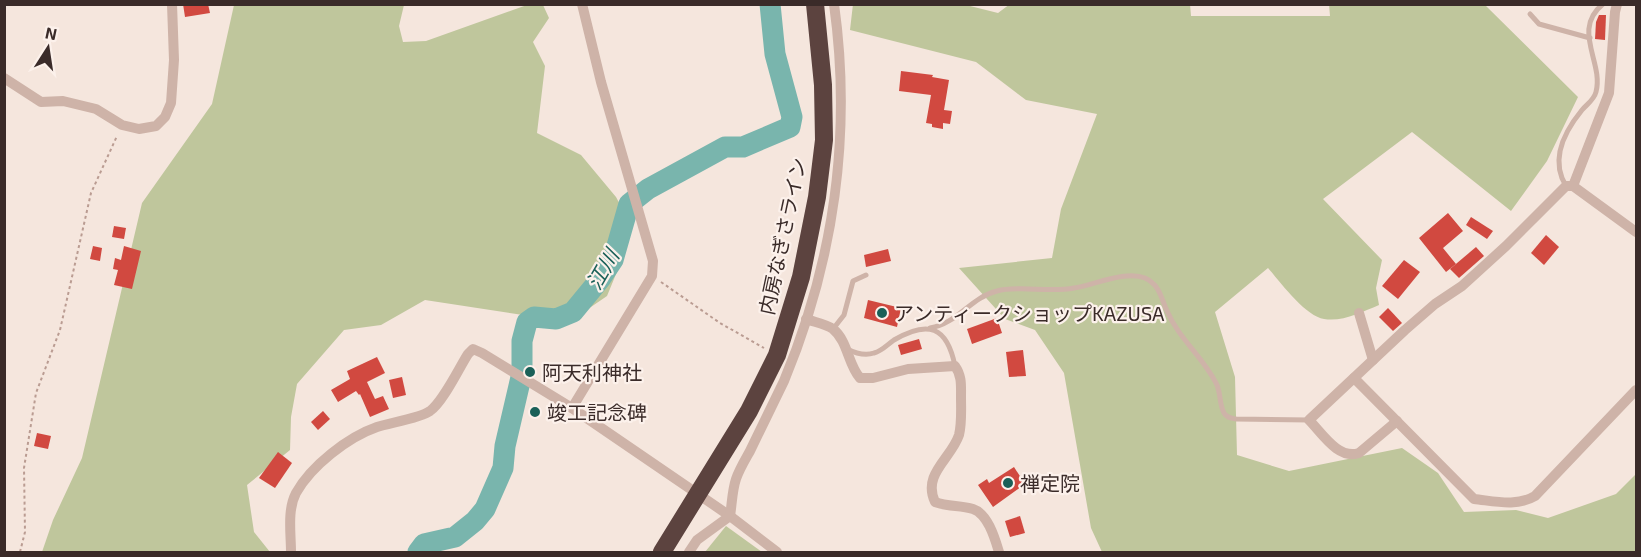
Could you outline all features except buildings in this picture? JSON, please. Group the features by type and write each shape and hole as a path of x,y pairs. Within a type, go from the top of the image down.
{"highway":[{"name":"内房なぎさライン","path":"662,552 749,411 777,355 801,277 817,198 822,151 823,85 815,4"}],"street":[{"path":"4,78 41,102 63,101 96,109 122,125 139,129 156,126 165,117 171,103 174,24 172,4"},
{"path":"572,408 652,276 653,261 601,82 582,4"},
{"path":"689,552 697,540 730,516 736,479 783,381 806,318 827,246 839,160 841,76 834,4"},
{"path":"1397,421 1359,453 1353,455 1340,452 1309,420 1436,304 1471,278 1569,186 1610,93 1617,4"},
{"path":"1569,186 1636,232"},
{"path":"1359,313 1373,360"},
{"path":"806,318 833,329 845,348 852,370 861,378 873,378 908,369 955,366 960,374 961,424 958,436 936,470 932,482 932,494 935,502 944,506 975,509 986,520 999,552"},
{"path":"291,552 290,515 296,494 316,468 349,440 375,428 429,413 473,349 572,408 730,516 777,552"},
{"path":"1354,378 1474,499 1519,502 1527,501 1535,496 1636,390"}],"lane":[{"path":"1569,186 1559,175 1558,166 1563,142 1577,116 1593,99 1596,92 1597,83 1590,38 1591,18 1603,4"},
{"path":"1530,14 1539,24 1590,38"},
{"path":"833,329 844,315 853,281 866,274"},
{"path":"845,348 855,353 873,354 904,336 940,327 959,315 965,308 997,290 1060,291 1093,285 1121,276 1135,275 1157,286 1166,310 1180,336 1216,381 1224,412 1228,417 1309,420"},
{"path":"930,328 937,330 950,345 955,366"}],"path":[{"path":"20,552 25,532 24,468 36,393 60,330 91,193 122,125"},
{"path":"652,276 720,323 777,355"}],"green space":[{"path":"853,4 962,4 998,13 1010,4 1190,4 1191,16 1330,16 1329,4 1485,5 1578,97 1547,161 1511,211 1412,132 1323,199 1382,260 1376,288 1379,305 1345,318 1331,320 1317,317 1294,298 1268,268 1215,312 1235,377 1237,455 1289,471 1402,448 1438,473 1464,512 1516,510 1548,518 1616,494 1636,474 1636,552 1102,552 1091,528 1064,373 1035,330 1005,319 959,268 1052,258 1061,209 1097,114 1026,100 976,62 850,30"},
{"path":"234,5 404,5 399,26 403,42 426,41 527,5 543,5 549,18 533,42 545,66 537,133 581,155 616,197 632,227 623,257 607,296 569,322 425,300 381,325 344,330 297,384 291,417 290,450 247,485 254,532 270,552 42,552 53,520 82,458 142,203 212,104"},
{"path":"726,526 762,552 705,552"}],"waterway":[{"name":"江川","path":"418,552 424,544 455,537 475,521 485,509 503,468 505,446 522,373 522,341 527,322 534,317 556,319 573,312 613,260 629,204 648,189 725,147 743,147 790,127 792,117 775,54 770,4"}],"place":[{"name":"アンティークショップKAZUSA","path":"882,313"},
{"name":"阿天利神社","path":"530,372"},
{"name":"竣工記念碑","path":"535,412"},
{"name":"禅定院","path":"1008,483"}]}
